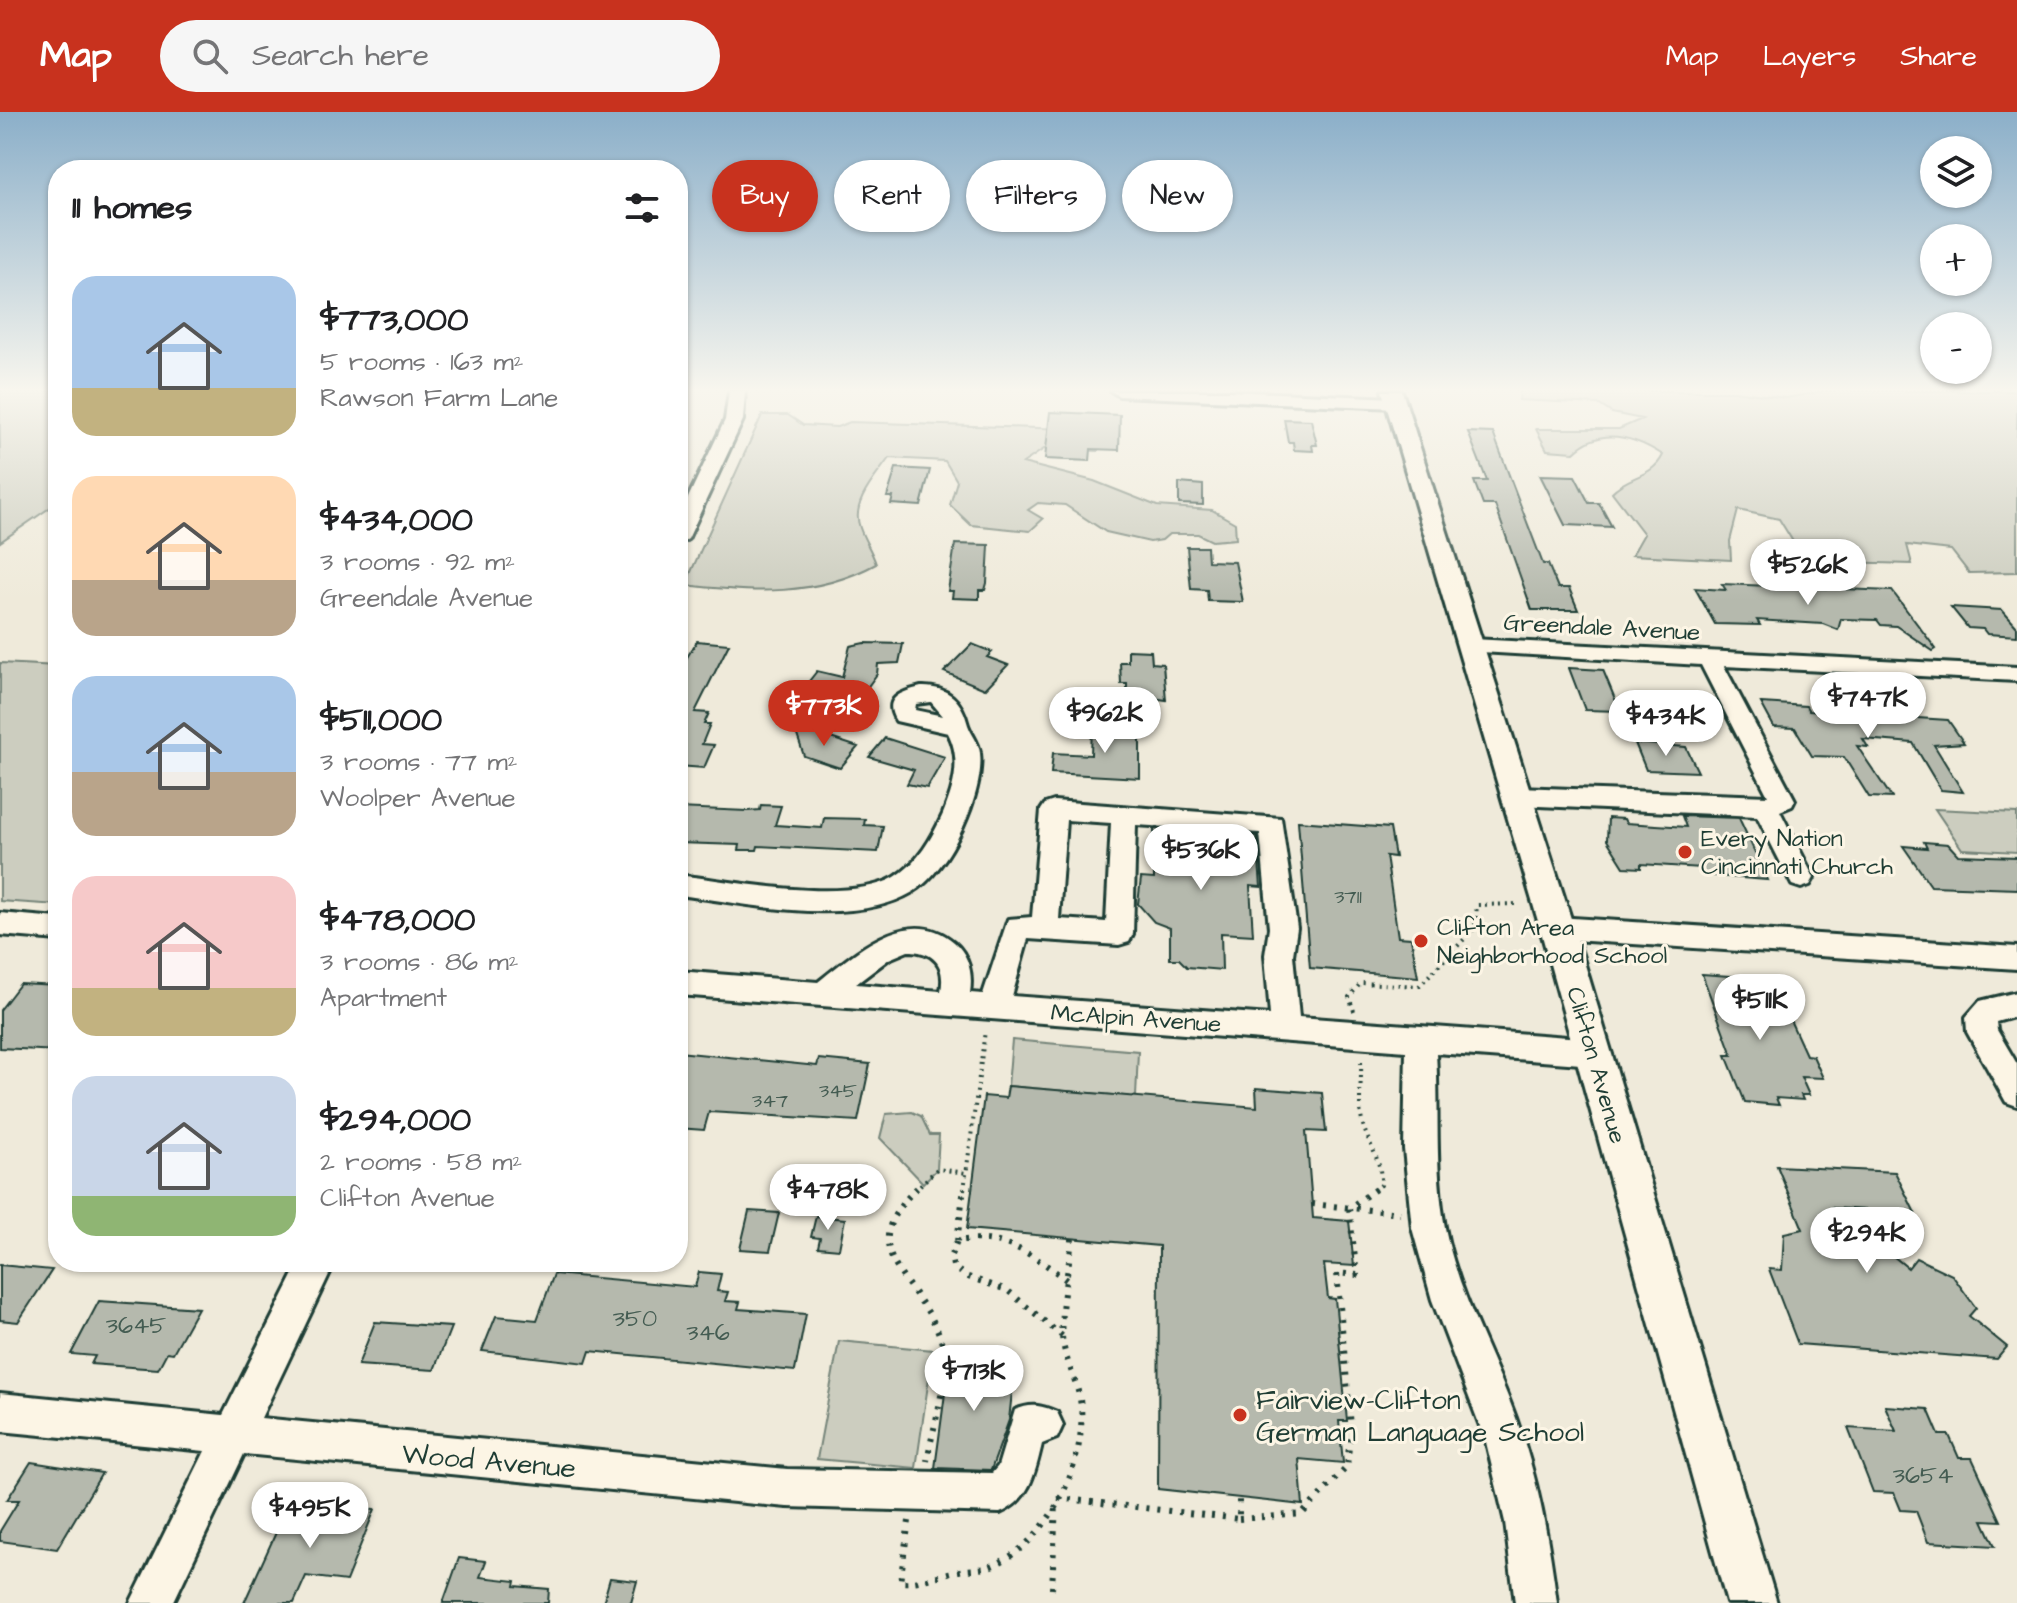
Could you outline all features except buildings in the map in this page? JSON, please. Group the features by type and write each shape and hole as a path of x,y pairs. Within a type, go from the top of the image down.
{"main road":[{"name":"Clifton Avenue","path":"1414,461 1594,1052 1752,1603"}],"street":[{"path":"688,518 715,461"},
{"name":"Greendale Avenue","path":"1472,646 2017,674"},
{"path":"1517,796 1765,807 1783,800 1709,659"},
{"path":"688,886 842,898 903,886 927,866 951,827 969,755 957,727"},
{"path":"1765,807 1801,878"},
{"path":"1045,929 1054,810 1272,825 1283,928 1279,955 1286,1030"},
{"path":"990,1019 1018,927 1119,934 1124,815"},
{"path":"0,924 48,928"},
{"path":"1557,928 2017,958"},
{"path":"823,994 889,944 928,940 944,949 953,961 957,974 953,1003"},
{"name":"McAlpin Avenue","path":"688,984 953,1003 990,1019 1286,1030 1594,1052"},
{"path":"2017,1004 1990,1010 1981,1017 1982,1032 2017,1092"},
{"path":"1420,1039 1425,1068 1420,1086 1420,1166 1431,1240 1444,1293 1488,1393 1516,1480 1536,1603"},
{"path":"151,1603 313,1272"},
{"name":"Wood Avenue","path":"0,1412 787,1488 1000,1493 1015,1476 1028,1423 1044,1425"}],"path":[{"path":"1354,1011 1349,997 1361,983 1419,986 1475,928 1477,905 1518,904"},
{"path":"990,1019 957,1241 951,1255 953,1266 965,1276 1007,1290 1062,1336"},
{"path":"1349,1208 1381,1185 1383,1168 1380,1153 1366,1132 1361,1114 1361,1062"},
{"path":"923,1491 943,1347 932,1317 897,1275 888,1255 888,1229 898,1208 937,1169 967,1173"},
{"path":"1312,1204 1402,1213"},
{"path":"1052,1589 1057,1500 1239,1519 1302,1514 1347,1467 1351,1426 1337,1273 1357,1275 1349,1208"},
{"path":"957,1241 994,1237 1023,1247 1069,1282"},
{"path":"1239,1498 1239,1519"}],"shaded area":[{"path":"0,461 48,461 48,509 0,542"},
{"path":"741,461 887,461 866,491 858,509 860,528 876,564 830,582 783,590 688,585 688,578"},
{"path":"937,461 1027,461 1023,463 1094,481 1157,506 1212,510 1235,523 1236,539 1212,541 1198,534 1169,534 1162,540 1150,542 1106,532 1065,505 1038,503 1028,510 1043,519 1030,531 971,525 950,505 957,481 945,461"},
{"path":"2017,461 2017,572 1969,573 1951,550 1907,545 1912,564 1805,561 1779,519 1738,510 1730,541 1731,560 1632,555 1644,534 1612,492 1658,462"},
{"path":"0,663 48,665 48,904 0,901"},
{"path":"1935,809 2017,813 2017,852 1962,849"},
{"path":"1012,1040 1138,1051 1136,1097 1008,1086"},
{"path":"912,1112 921,1116 930,1135 939,1135 937,1169 923,1183 880,1138 886,1114"},
{"path":"839,1341 933,1350 916,1468 817,1459"}],"place":[{"name":"Every Nation Cincinnati Church","path":"1685,852"},
{"name":"Clifton Area Neighborhood School","path":"1421,941"},
{"name":"Fairview-Clifton German Language School","path":"1240,1415"}]}
